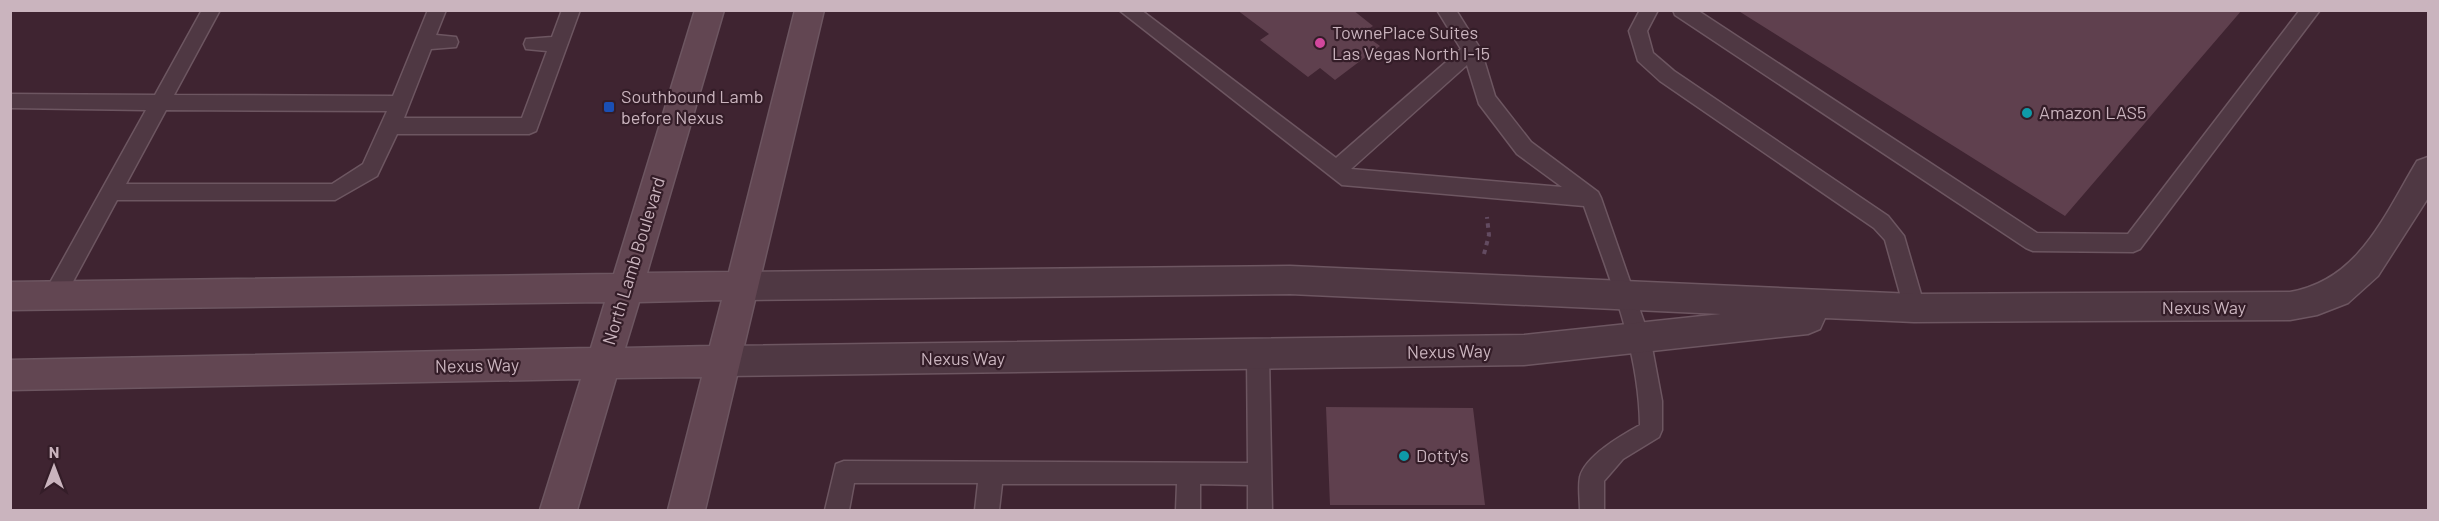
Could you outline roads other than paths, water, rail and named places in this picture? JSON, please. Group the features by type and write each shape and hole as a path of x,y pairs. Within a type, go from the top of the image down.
{"street":[{"name":"North Lamb Boulevard","path":"559,510 710,10"},
{"path":"687,510 810,10"},
{"name":"Nexus Way","path":"10,296 626,286 1290,280 1914,308 2264,308 2313,301 2344,288 2362,271 2379,249 2428,170"},
{"name":"Nexus Way","path":"10,375 724,361 1524,350 1914,308"}],"lane":[{"path":"54,296 211,10"},
{"path":"111,192 335,192 370,170 391,126 437,10"},
{"path":"391,126 529,126 571,10"},
{"path":"1128,10 1349,179 1591,198"},
{"path":"1446,10 1472,50 1486,99 1524,148 1591,198 1640,338 1652,404 1651,430 1615,452 1592,477 1592,510"},
{"path":"1649,10 1638,31 1645,56 1667,76 1742,129 1836,189 1881,222 1894,236 1914,308"},
{"path":"1682,10 2033,242 2133,243 2311,10"},
{"path":"424,42 449,42"},
{"path":"533,44 559,44"},
{"path":"1336,170 1472,50"},
{"path":"10,101 160,104 399,104"},
{"path":"1258,355 1260,510"},
{"path":"837,510 844,472 1260,474"},
{"path":"987,510 991,473"},
{"path":"1188,510 1189,474"}],"place":[{"name":"TownePlace Suites Las Vegas North I-15","path":"1320,43"},
{"name":"Southbound Lamb before Nexus","path":"609,107"},
{"name":"Amazon LAS5","path":"2027,113"},
{"name":"Dotty's","path":"1404,456"}]}
